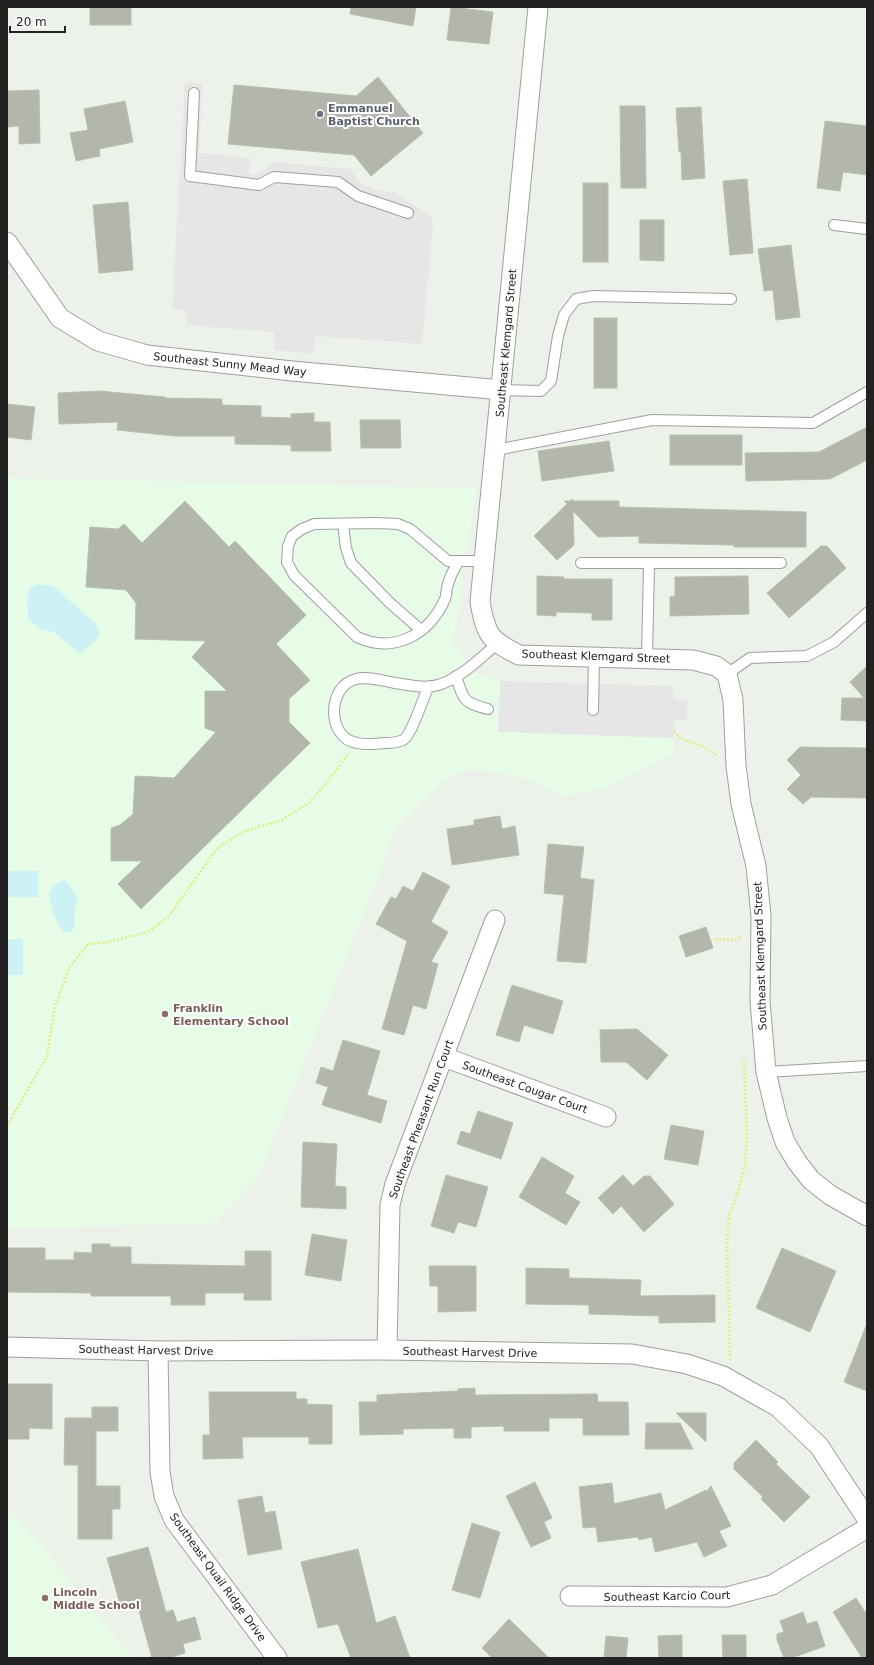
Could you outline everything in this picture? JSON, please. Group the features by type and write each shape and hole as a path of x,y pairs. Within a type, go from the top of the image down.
{"street":[{"name":"Southeast Klemgard Street","path":"538,7 502,390 480,602 484,626 497,644 519,655 693,660 716,666 727,674 733,700 736,766 741,804 756,866 761,932 760,1001 766,1072 777,1118 785,1142 797,1162 811,1180 830,1195 867,1216"},
{"name":"Southeast Sunny Mead Way","path":"7,242 60,318 98,341 146,355 292,371 502,390"},
{"name":"Southeast Pheasant Run Court","path":"387,1350 390,1205 395,1184 495,920"},
{"name":"Southeast Cougar Court","path":"444,1057 606,1117"},
{"name":"Southeast Harvest Drive","path":"7,1347 158,1351 387,1350 632,1354 687,1364 723,1376 778,1407 819,1446 867,1519"},
{"name":"Southeast Quail Ridge Drive","path":"158,1351 160,1472 164,1496 174,1520 276,1658"},
{"name":"Southeast Karcio Court","path":"570,1596 727,1597 772,1585 867,1528"}],"lane":[{"path":"194,93 190,176 259,184 274,177 338,182 358,196 408,214"},
{"path":"834,225 867,229"},
{"path":"502,390 541,391 551,381 558,336 564,315 576,299 593,296 731,299"},
{"path":"496,450 652,420 813,422 867,392"},
{"path":"458,562 448,583 445,598 437,612 411,637 397,643 382,644 369,642 358,637 294,575 287,562 288,546 292,536 302,529 314,524 398,524 410,529 448,561 484,562"},
{"path":"343,524 346,548 351,563 390,603 420,630"},
{"path":"581,563 781,563"},
{"path":"647,658 648,564"},
{"path":"727,674 750,658 807,656 834,642 867,613"},
{"path":"429,686 409,734 403,740 377,744 356,743 346,738 338,730 334,716 334,702 346,684 356,679 422,686 437,685 456,676 497,644"},
{"path":"594,657 594,710"},
{"path":"456,676 461,694 468,703 488,709"},
{"path":"766,1072 867,1066"}],"path":[{"path":"674,731 680,738 702,746 718,756"},
{"path":"718,748 718,762"},
{"path":"7,1126 47,1056 55,1006 69,968 88,944 108,942 148,932 169,916 217,848 245,831 282,820 310,802 328,781 349,752"},
{"path":"715,939 732,940 761,932"},
{"path":"723,1376 730,1363 727,1243 729,1216 738,1192 745,1164 747,1135 744,1053"}],"shaded area":[{"path":"185,82 202,83 199,153 250,158 249,174 259,174 274,162 350,169 359,182 374,190 395,193 432,219 433,226 422,344 316,336 313,354 274,350 274,332 186,325 187,311 172,308"},
{"name":"Franklin Elementary School","path":"7,478 477,488 453,644 476,673 500,681 673,686 673,698 677,700 687,700 687,720 674,720 674,754 603,789 561,796 522,777 489,771 470,770 457,773 445,780 395,828 388,853 259,1176 215,1223 7,1229"},
{"path":"38,584 53,586 96,624 100,636 80,654 54,632 42,630 28,619 27,597 30,588"},
{"path":"500,681 673,686 673,698 677,700 687,700 687,720 674,720 674,738 498,732"},
{"path":"7,871 38,871 38,897 7,897"},
{"path":"65,880 75,893 78,900 75,906 74,929 70,932 64,932 58,923 52,909 49,893 55,885"},
{"path":"7,939 23,939 23,975 7,975"},
{"name":"Lincoln Middle School","path":"7,1508 35,1537 132,1658 7,1658"}],"building":[{"path":"90,7 131,7 131,25 90,25"},
{"path":"351,7 416,7 413,26 350,14"},
{"path":"451,7 493,12 489,44 447,40"},
{"name":"Emmanuel Baptist Church","path":"378,77 423,133 371,176 354,155 228,144 234,85 356,96"},
{"path":"39,90 40,143 19,144 19,126 7,127 7,91"},
{"path":"125,101 133,142 99,149 100,156 76,161 70,133 88,130 84,109"},
{"path":"620,106 645,106 646,188 621,188"},
{"path":"701,107 705,178 682,180 681,152 679,152 676,108"},
{"path":"825,121 867,126 867,175 843,172 840,191 817,188"},
{"path":"747,179 753,253 730,255 723,181"},
{"path":"583,183 608,183 608,262 583,262"},
{"path":"128,202 133,270 99,273 93,205"},
{"path":"640,220 664,220 664,261 640,260"},
{"path":"791,245 800,317 776,320 773,290 764,291 758,249"},
{"path":"594,318 617,318 617,388 594,388"},
{"path":"99,391 165,398 222,399 222,405 261,406 261,417 291,418 291,414 314,413 314,422 330,422 331,451 291,451 291,445 235,444 235,436 174,436 117,430 118,422 59,424 58,393"},
{"path":"7,404 35,407 31,440 7,437"},
{"path":"360,420 400,420 401,448 361,448"},
{"path":"867,427 867,460 830,479 746,481 745,453 819,452"},
{"path":"670,435 742,435 742,465 670,465"},
{"path":"609,441 614,471 542,481 538,451"},
{"path":"573,499 573,501 619,501 619,507 806,512 806,547 734,547 734,545 639,543 639,536 598,537 573,511 574,545 557,560 534,536 567,504 564,501 570,501"},
{"path":"185,501 229,547 235,541 306,615 276,644 310,680 289,699 289,722 310,743 141,909 118,884 142,861 111,861 111,828 120,825 133,814 135,776 174,778 216,732 205,728 205,691 227,691 192,657 206,641 135,639 136,603 126,590 86,587 90,527 118,529 124,524 142,543"},
{"path":"821,546 827,546 846,568 789,618 767,593"},
{"path":"537,576 564,577 564,579 612,579 612,620 592,620 592,613 556,612 556,616 537,615"},
{"path":"748,576 749,614 670,616 670,597 675,596 675,577"},
{"path":"867,666 867,721 841,720 842,698 864,698 850,682"},
{"path":"800,747 867,748 867,798 811,797 803,804 787,789 801,775 787,760"},
{"path":"500,816 502,829 515,826 519,855 452,865 447,829 474,825 474,820"},
{"path":"548,844 584,847 580,878 594,880 586,963 557,961 564,895 544,893"},
{"path":"423,872 450,886 431,922 448,932 431,962 438,964 426,1009 413,1005 404,1035 382,1029 407,941 376,924 391,897 396,899 403,886 413,891"},
{"path":"706,927 713,948 686,957 679,936"},
{"path":"512,985 563,1001 553,1034 524,1025 519,1042 496,1035"},
{"path":"637,1029 668,1055 647,1080 626,1062 601,1062 600,1030"},
{"path":"343,1040 380,1051 367,1095 387,1101 381,1123 322,1105 328,1087 316,1083 321,1067 333,1071"},
{"path":"478,1111 513,1123 501,1159 457,1144 461,1131 470,1134"},
{"path":"671,1125 704,1131 698,1165 664,1159"},
{"path":"303,1142 337,1144 335,1186 346,1187 346,1209 301,1207"},
{"path":"542,1157 574,1176 565,1193 580,1202 566,1225 519,1197"},
{"path":"446,1175 488,1187 476,1227 458,1222 454,1233 431,1226"},
{"path":"623,1175 633,1186 644,1176 650,1176 674,1204 644,1232 621,1206 613,1214 598,1198"},
{"path":"312,1234 347,1240 341,1281 305,1275"},
{"path":"92,1244 110,1244 110,1247 131,1247 131,1264 245,1266 245,1251 271,1251 271,1300 244,1300 244,1293 205,1293 205,1305 171,1305 171,1296 91,1296 91,1293 7,1292 7,1248 45,1248 45,1260 74,1260 74,1252 92,1253"},
{"path":"782,1248 836,1271 810,1332 756,1308"},
{"path":"429,1266 476,1266 476,1311 438,1312 438,1286 430,1286"},
{"path":"526,1268 569,1269 569,1278 641,1280 640,1296 715,1295 715,1322 659,1323 659,1316 589,1314 589,1305 526,1304"},
{"path":"867,1326 867,1391 844,1382"},
{"path":"7,1384 52,1384 52,1429 29,1428 29,1439 7,1439"},
{"path":"475,1388 475,1395 597,1394 598,1402 628,1402 629,1435 583,1435 583,1418 549,1418 549,1431 504,1431 504,1426 471,1427 471,1438 454,1438 454,1428 403,1429 403,1434 360,1435 359,1402 377,1402 377,1395 458,1391 458,1389"},
{"path":"209,1392 296,1392 296,1399 307,1399 307,1404 332,1405 332,1444 309,1444 309,1437 242,1437 243,1458 203,1459 203,1435 210,1435"},
{"path":"92,1407 118,1407 118,1431 96,1431 96,1486 120,1486 120,1509 112,1509 112,1539 78,1539 78,1465 64,1465 65,1418 92,1418"},
{"path":"676,1413 706,1413 706,1442"},
{"path":"646,1423 680,1423 693,1449 645,1449"},
{"path":"756,1440 778,1462 776,1464 810,1497 784,1522 761,1499 763,1497 734,1469 734,1463"},
{"path":"535,1482 552,1518 544,1522 551,1538 531,1547 506,1496"},
{"path":"612,1483 614,1504 661,1493 665,1510 706,1490 706,1492 711,1486 731,1526 719,1531 727,1546 704,1557 697,1542 655,1552 652,1537 639,1540 638,1537 598,1542 596,1527 583,1528 579,1487"},
{"path":"262,1496 265,1513 275,1511 282,1549 248,1555 238,1500"},
{"path":"472,1523 500,1532 480,1598 452,1590"},
{"path":"148,1547 166,1612 173,1610 177,1622 195,1617 201,1639 183,1644 185,1653 169,1658 152,1658 136,1600 120,1604 107,1558"},
{"path":"358,1549 376,1623 395,1616 410,1658 351,1658 338,1624 318,1628 301,1562"},
{"path":"856,1598 867,1615 867,1658 862,1658 833,1612"},
{"path":"803,1612 807,1624 817,1621 825,1646 792,1658 784,1658 777,1640 777,1634 784,1632 780,1621"},
{"path":"509,1619 549,1658 492,1658 482,1648"},
{"path":"682,1635 682,1658 659,1658 658,1636"},
{"path":"722,1635 746,1635 746,1658 723,1658"},
{"path":"606,1636 628,1638 626,1658 604,1658"}],"place":[{"name":"Emmanuel Baptist Church","path":"320,114"},
{"name":"Franklin Elementary School","path":"165,1014"},
{"name":"Lincoln Middle School","path":"45,1598"}]}
